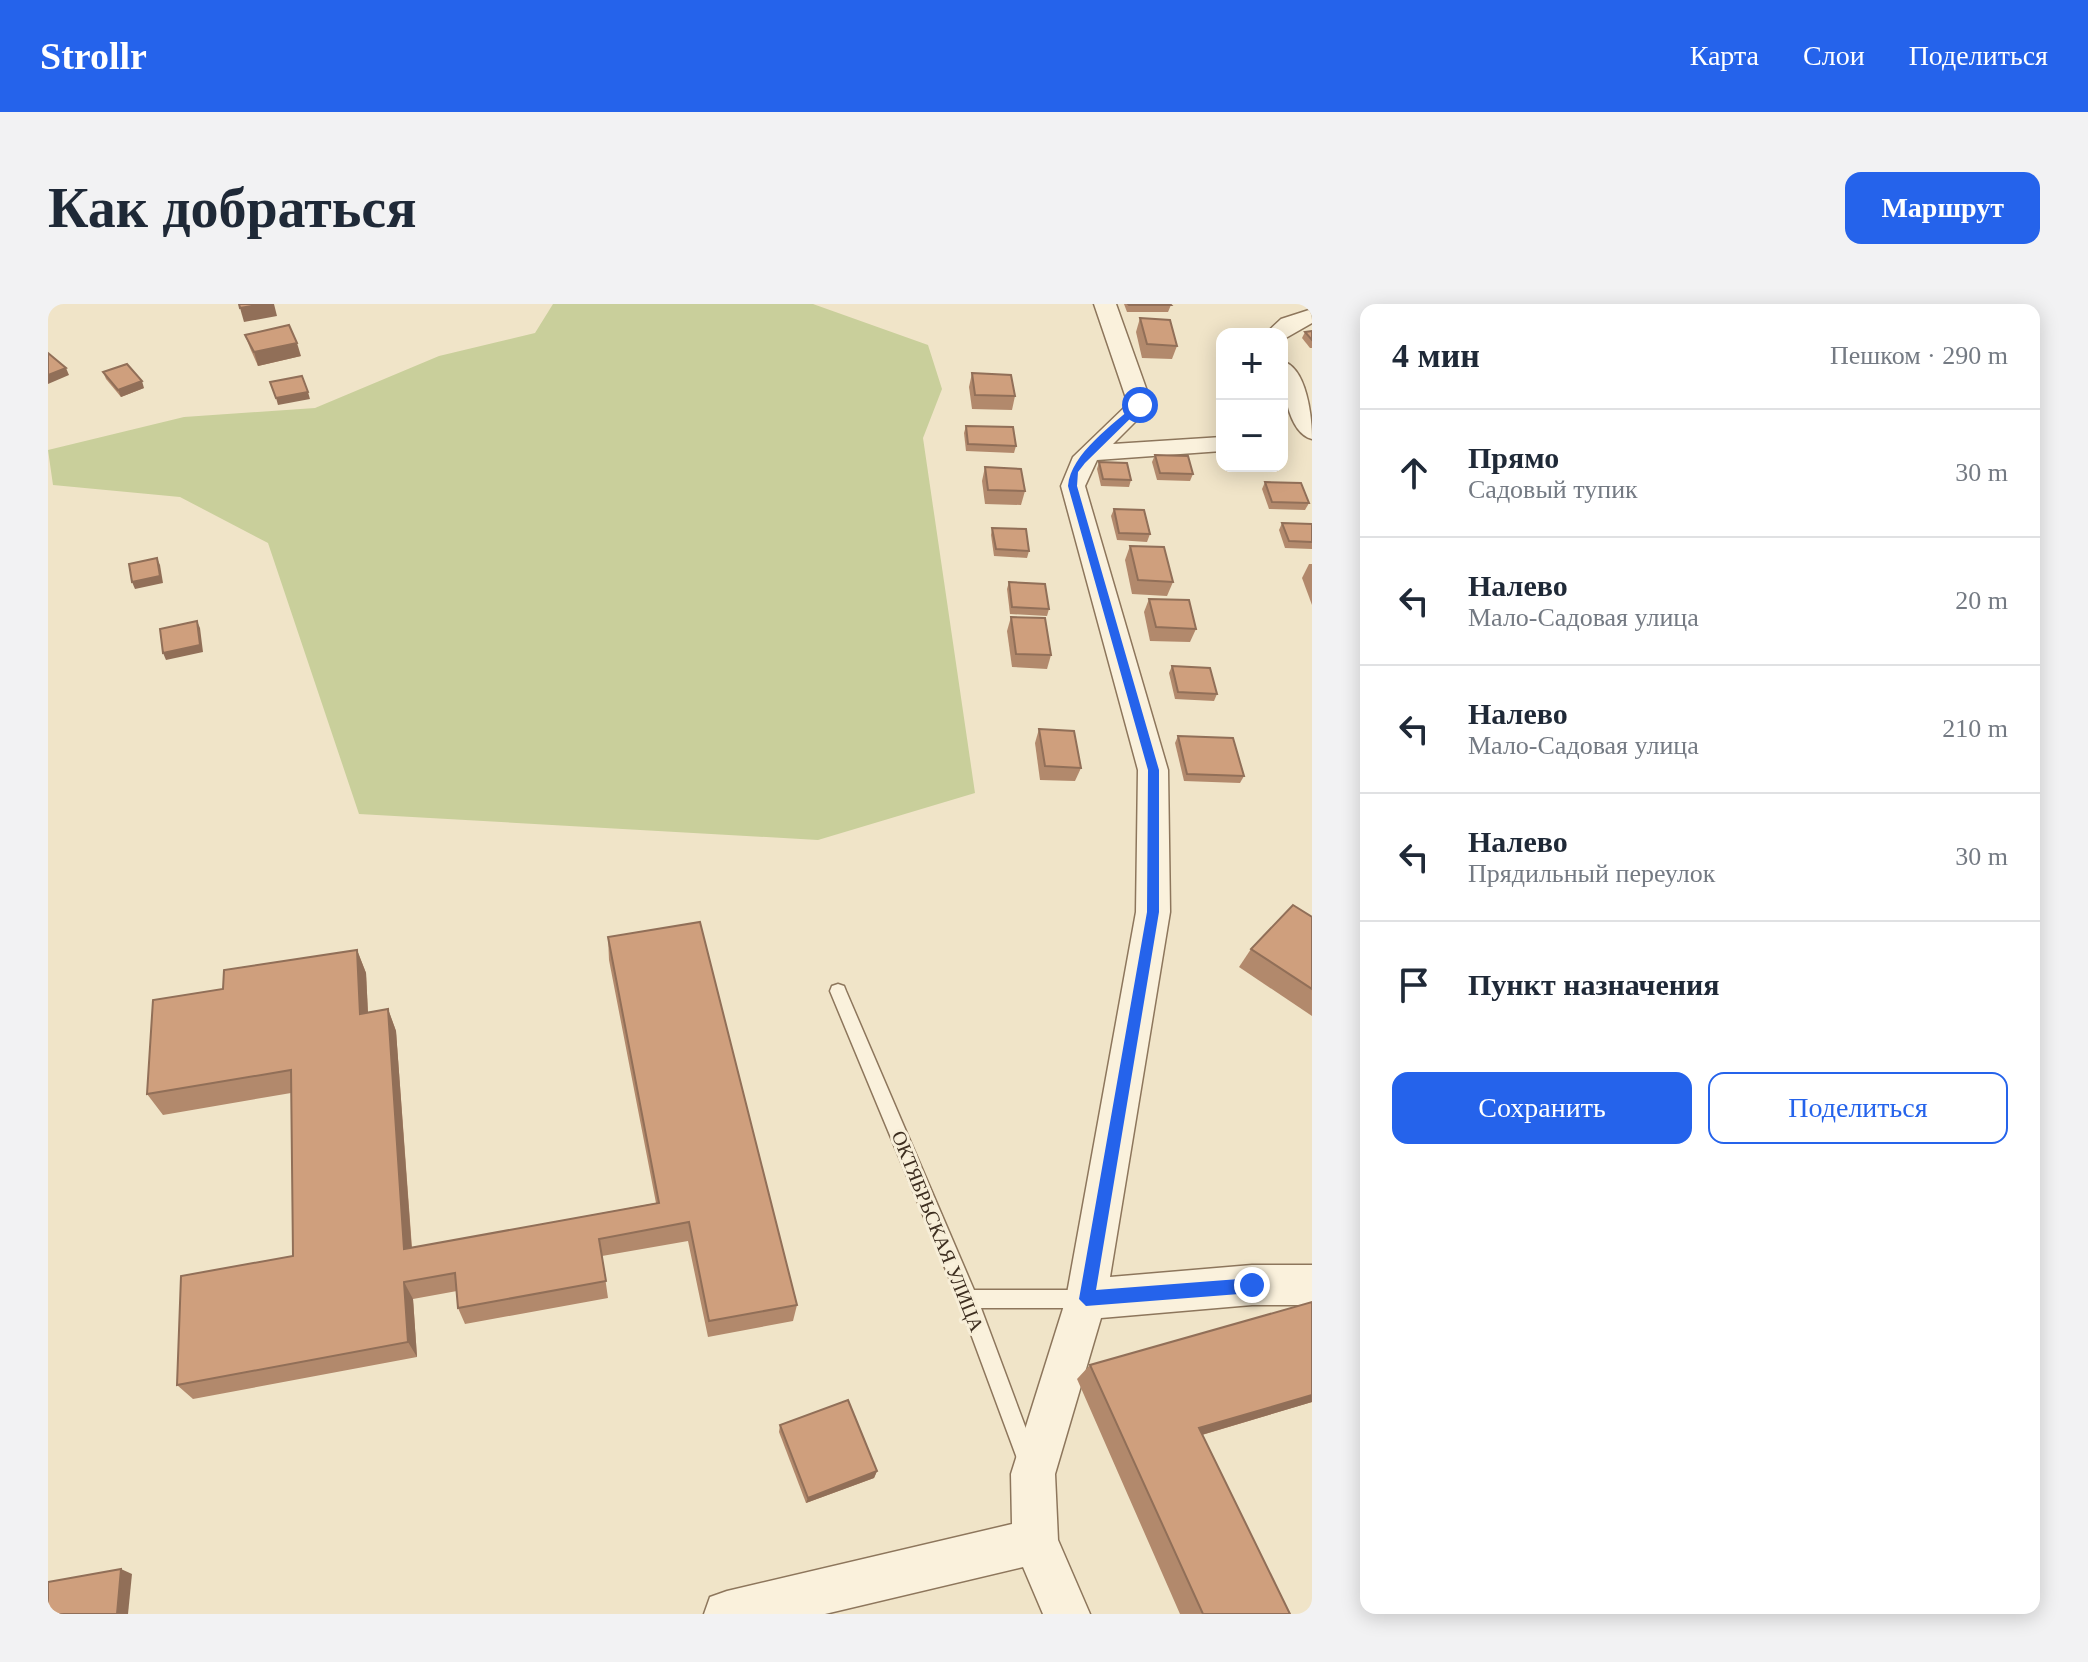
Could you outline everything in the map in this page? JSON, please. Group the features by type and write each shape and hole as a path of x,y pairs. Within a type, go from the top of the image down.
{"street":[{"path":"1067,1614 1035,1541 1033,1474 1086,1299 1153,912 1153,770 1073,486 1074,472 1140,405 1105,304"},
{"path":"1284,328 1312,315"},
{"path":"1288,381 1312,432"},
{"path":"1288,440 1312,438"},
{"path":"1091,453 1216,444"},
{"path":"1086,1299 1252,1285 1312,1285"},
{"path":"727,1614 1035,1541"}],"lane":[{"name":"ОКТЯБРЬСКАЯ УЛИЦА","path":"838,991 968,1299 1033,1474"},
{"path":"968,1299 1086,1299"}],"green space":[{"path":"553,304 813,304 928,345 942,389 923,438 975,793 818,840 359,814 268,543 180,497 53,485 48,450 184,417 315,408 439,356 535,333"}],"building":[{"path":"239,304 264,304 240,308"},
{"path":"1170,304 1171,305 1129,305"},
{"path":"1140,318 1170,320 1177,346 1147,344"},
{"path":"289,325 297,343 254,352 245,335"},
{"path":"48,353 66,368 48,375"},
{"path":"127,364 142,381 118,390 103,372"},
{"path":"972,373 1011,375 1015,396 975,395"},
{"path":"302,376 308,392 276,398 270,382"},
{"path":"966,426 1013,427 1016,446 968,444"},
{"path":"1155,455 1188,456 1193,474 1160,473"},
{"path":"1099,462 1127,463 1131,480 1103,479"},
{"path":"985,467 1021,469 1025,491 988,490"},
{"path":"1265,482 1301,483 1309,503 1272,502"},
{"path":"1114,509 1144,510 1150,534 1119,533"},
{"path":"1282,523 1312,524 1312,542 1289,541"},
{"path":"992,528 1026,529 1029,551 996,549"},
{"path":"1130,546 1164,547 1173,582 1138,580"},
{"path":"157,558 160,576 132,582 129,564"},
{"path":"1009,582 1045,584 1049,609 1012,607"},
{"path":"1149,599 1189,600 1196,629 1156,627"},
{"path":"1011,617 1045,618 1051,655 1016,654"},
{"path":"197,621 200,645 163,653 160,629"},
{"path":"1172,666 1210,668 1217,694 1178,692"},
{"path":"1039,729 1074,731 1081,768 1045,766"},
{"path":"1178,736 1233,738 1244,776 1187,774"},
{"path":"1293,905 1312,917 1312,989 1251,949"},
{"path":"700,922 797,1305 709,1321 689,1222 599,1239 606,1281 458,1308 455,1273 404,1282 408,1342 177,1385 181,1276 293,1256 291,1070 147,1094 153,1000 223,989 224,970 357,950 360,1014 388,1009 404,1249 659,1203 608,937"},
{"path":"1312,1302 1312,1395 1199,1428 1290,1614 1203,1614 1090,1365"},
{"path":"848,1400 877,1471 808,1498 780,1425"},
{"path":"121,1569 117,1614 48,1614 48,1582"}],"route":[{"path":"1140,405 1082,461 1074,472 1073,486 1153,770 1153,912 1086,1299 1252,1285"}]}
